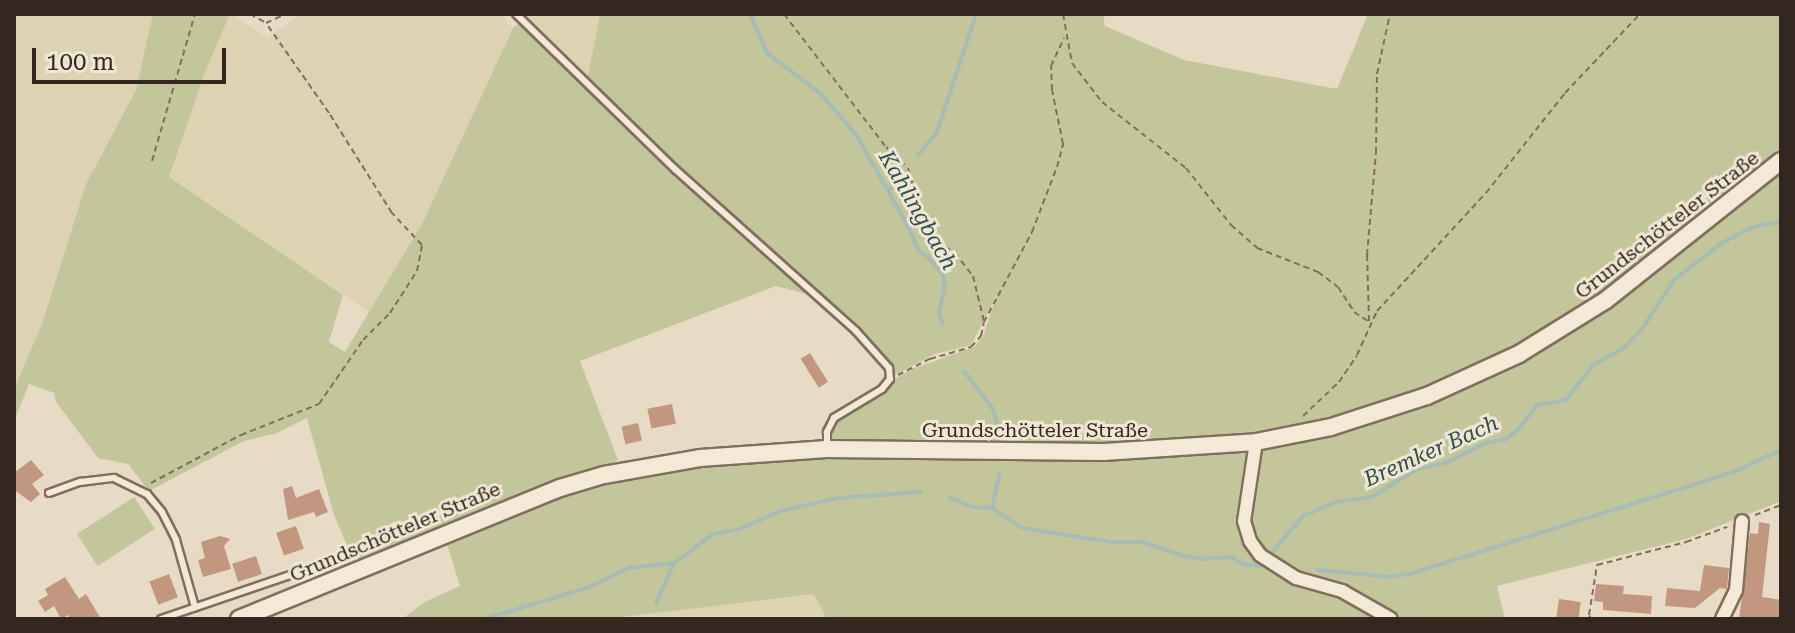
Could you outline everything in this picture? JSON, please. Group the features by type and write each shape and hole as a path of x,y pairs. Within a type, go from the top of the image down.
{"main road":[{"name":"Grundschötteler Straße","path":"239,619 560,488 604,475 700,458 827,449 1103,452 1256,442 1331,427 1427,396 1519,354 1606,300 1781,161"}],"street":[{"path":"1256,442 1244,521 1250,541 1260,555 1296,578 1342,591 1391,619"},
{"path":"1722,619 1736,590 1742,521"}],"lane":[{"path":"516,14 676,170 856,331 889,368 890,379 882,389 834,418 827,432 827,449"},
{"path":"49,493 98,478 114,478 139,488 162,512 176,540 195,607"},
{"path":"161,619 299,572"}],"path":[{"path":"152,161 195,14"},
{"path":"139,488 172,475 241,435 319,404 363,340 390,313 417,271 422,245 392,213 329,113 266,23 250,14"},
{"path":"266,23 285,14"},
{"path":"784,14 886,147 908,168 928,236 955,253 973,276 984,322"},
{"path":"1063,14 1072,63 1102,102 1186,168 1231,225 1257,248 1318,272 1338,287 1354,312 1369,322"},
{"path":"1297,421 1339,382 1357,355 1369,322 1367,255 1376,153 1377,74 1390,14"},
{"path":"1369,322 1486,193 1565,93 1640,14"},
{"path":"890,379 930,359 971,347 981,336 984,322 1032,232 1057,167 1063,144 1052,90 1051,66 1065,37"},
{"path":"1591,619 1589,615 1597,565 1686,542 1781,505"}],"shaded area":[{"path":"14,14 153,14 136,90 86,184 42,324 14,389"},
{"path":"230,14 268,37 302,14 501,14 513,28 423,222 369,312 168,177 205,72"},
{"path":"522,14 600,14 587,81 575,71"},
{"path":"815,594 827,619 604,619 675,609"}],"green space":[{"path":"153,14 230,14 205,72 169,177 343,295 329,342 345,352 423,222 513,28 519,23 807,294 776,286 580,361 618,460 604,469 504,502 354,562 334,515 307,418 277,433 244,441 149,491 128,464 98,458 56,402 54,393 29,384 14,421 14,389 42,324 86,184 136,90"},
{"path":"600,14 1103,14 1105,26 1184,60 1337,89 1368,14 1781,14 1781,501 1686,539 1497,586 1505,619 827,619 814,594 604,619 402,619 425,602 460,586 445,537 505,508 700,458 1103,446 830,444 829,432 835,419 891,381 912,369 974,347 983,336 997,295 971,345 935,354 891,377 857,330 677,170 587,81"},
{"path":"134,497 155,529 98,566 77,534"}],"building":[{"path":"810,353 828,382 819,388 801,359"},
{"path":"672,404 676,424 651,428 647,409"},
{"path":"638,423 642,441 625,444 621,427"},
{"path":"31,460 44,475 32,484 40,494 31,502 14,490 14,473"},
{"path":"292,486 296,498 319,489 328,512 316,517 314,512 288,520 283,489"},
{"path":"1759,522 1770,524 1762,597 1781,600 1781,619 1739,619 1750,533 1758,534"},
{"path":"296,526 304,549 284,556 276,533"},
{"path":"220,536 230,539 224,546 231,569 203,577 198,560 205,558 201,542"},
{"path":"256,556 262,574 238,582 232,564"},
{"path":"1704,565 1729,568 1727,589 1720,588 1695,608 1665,606 1667,588 1700,591"},
{"path":"169,574 178,597 158,605 149,582"},
{"path":"65,577 79,599 86,594 101,619 70,619 68,615 61,619 54,606 45,612 38,601 48,595 45,589"},
{"path":"1596,584 1624,586 1623,594 1652,596 1651,614 1603,610 1603,602 1594,601"},
{"path":"1559,599 1581,602 1578,619 1556,617"}],"waterway":[{"name":"Kahlingbach","path":"750,14 767,53 821,94 857,136 908,226 918,250 943,275 945,287 939,311 942,324"},
{"path":"918,155 937,132 976,14"},
{"path":"889,190 900,177"},
{"name":"Bremker Bach","path":"950,498 972,507 992,508 1020,527 1111,542 1142,542 1179,555 1204,559 1232,557 1242,564 1260,566 1303,516 1336,502 1372,497 1417,469 1445,463 1486,443 1506,439 1518,430 1537,405 1566,400 1593,365 1624,348 1642,329 1675,279 1722,243 1751,228 1781,221"},
{"path":"964,371 993,409 998,427"},
{"path":"1318,570 1390,577 1413,573 1736,471 1781,450"},
{"path":"992,508 999,474"},
{"name":"Bremker Bach","path":"484,619 587,588 629,568 674,563 713,534 740,529 780,511 838,498 921,492"},
{"path":"656,603 674,563"}]}
